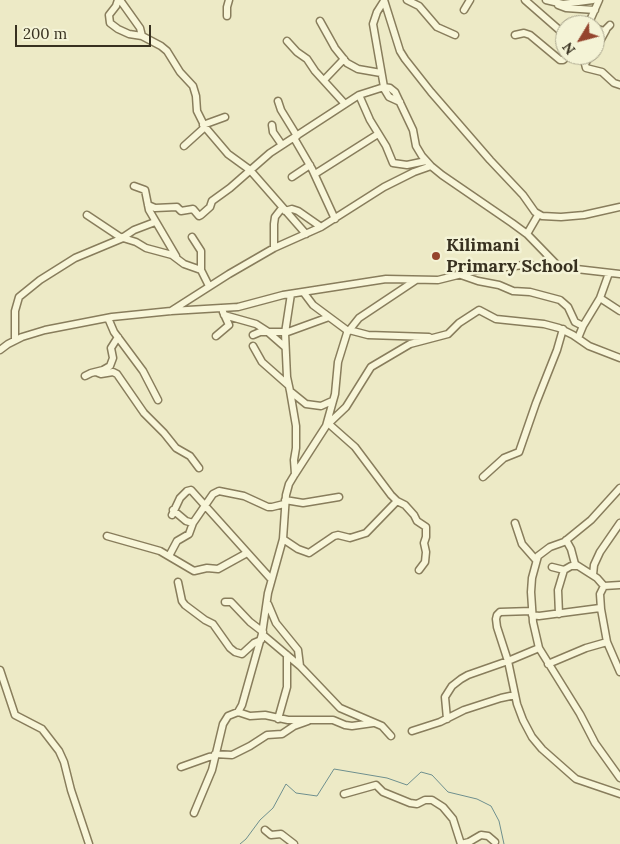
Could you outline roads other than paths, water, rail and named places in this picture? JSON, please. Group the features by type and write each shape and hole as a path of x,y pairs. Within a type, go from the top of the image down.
{"street":[{"path":"142,36 140,28 119,0 109,15 110,23 118,30 142,36 162,46 167,51 180,72 194,86 197,111 204,126 228,154 250,170 306,234"},
{"path":"227,16 229,0"},
{"path":"407,0 419,6 437,27 455,35"},
{"path":"464,10 470,0"},
{"path":"525,0 555,26"},
{"path":"546,0 556,3 593,0"},
{"path":"593,15 599,0"},
{"path":"384,1 377,12 373,24 384,87"},
{"path":"384,1 400,51 405,59 430,92 523,195 538,215 554,218 569,217 620,207"},
{"path":"556,3 566,8 595,10"},
{"path":"320,21 334,48 346,63 358,68 381,73"},
{"path":"515,35 524,33 530,35 555,56"},
{"path":"287,41 307,59 345,104"},
{"path":"324,80 344,59"},
{"path":"585,65 586,68 602,72 614,83 620,85"},
{"path":"148,205 155,208 177,207 181,211 194,208 199,216 210,207 212,201 270,153 359,95 384,87 393,90 413,130 416,146 429,164 527,234 559,267"},
{"path":"359,95 393,163 406,165 429,164"},
{"path":"278,101 334,219"},
{"path":"184,146 204,126 225,117"},
{"path":"272,125 273,132 282,146"},
{"path":"314,174 378,134"},
{"path":"170,311 274,248 321,227 384,187 429,164"},
{"path":"292,177 310,165"},
{"path":"134,186 145,190 148,205 155,222 176,257"},
{"path":"274,248 275,218 284,209 298,211 321,227"},
{"path":"87,215 122,238 136,242 146,248 167,253 176,257 184,264 201,270"},
{"path":"527,234 538,215"},
{"path":"15,340 15,311 19,297 40,280 75,258 155,222"},
{"path":"192,237 200,251 201,270 209,286"},
{"path":"223,312 291,294 386,279 438,280 478,270 514,266 559,267 620,274"},
{"path":"457,274 513,291 530,292 556,299 568,307 575,322 583,326"},
{"path":"578,338 600,298 609,274"},
{"path":"328,425 338,362 348,331 359,318 417,280"},
{"path":"304,293 329,318 348,331 368,335 438,338"},
{"path":"291,294 285,332 285,347 297,439 294,460 295,474"},
{"path":"600,298 620,312"},
{"path":"194,813 208,782 224,721 228,716 238,712 242,705 262,635 271,579 283,539 285,502 290,484 328,425 346,407 372,367 410,344 438,338 449,333 459,323 480,310 496,319 549,325 563,329 589,346 620,358"},
{"path":"0,350 15,340 45,330 108,318 170,311 223,312 256,324 270,333 285,347"},
{"path":"216,336 228,325 223,312"},
{"path":"108,318 118,337 143,371 158,400"},
{"path":"252,335 257,333 285,332 329,318"},
{"path":"483,477 504,458 519,452 563,329"},
{"path":"84,376 105,369 112,363 111,348 118,337"},
{"path":"253,346 262,362 306,404 321,406 333,400"},
{"path":"96,372 101,374 113,372 117,374 144,414 164,433 176,448 190,456 199,468"},
{"path":"328,425 355,447 397,501 405,505 417,521 426,529 424,543 426,552 425,562 419,570"},
{"path":"620,488 595,516 566,540 541,553 536,560 532,578 532,613 539,648 576,707 595,743 620,778"},
{"path":"193,523 172,513 180,498 188,490 194,492 271,579"},
{"path":"169,556 177,541 189,534 193,523 204,505 219,490 244,496 268,507 285,502 303,503 339,497"},
{"path":"283,539 298,549 309,553 334,536 350,538 366,533 397,501"},
{"path":"515,523 522,544 536,560"},
{"path":"594,575 594,565 600,552 620,523"},
{"path":"107,536 154,549 194,571 207,568 218,569 247,553"},
{"path":"566,540 577,566"},
{"path":"559,614 558,590 564,570 571,566 577,566 594,575 604,586"},
{"path":"552,567 564,570"},
{"path":"178,582 182,601 185,605 213,624 235,652 241,654 262,635"},
{"path":"604,586 620,585"},
{"path":"604,586 600,592 600,608 607,642 620,672"},
{"path":"225,602 231,602 262,635 300,666 340,708 358,714 382,726 391,736"},
{"path":"267,602 276,623 298,650 300,666"},
{"path":"600,608 580,609 539,616 532,613 500,612 497,615 497,627 508,661 519,711 528,729 542,749 576,779 620,794"},
{"path":"548,664 586,648 607,642"},
{"path":"447,719 445,697 452,686 468,675 539,648"},
{"path":"278,719 287,687 288,655"},
{"path":"0,670 15,715 42,729 53,741 62,756 89,844"},
{"path":"412,731 447,719 464,710 515,695"},
{"path":"238,712 250,716 265,715 288,720 333,720 345,726 373,722"},
{"path":"181,767 215,755 232,754 250,746 267,735 282,734 294,726 311,720"},
{"path":"344,794 376,785 383,792 410,803 417,804 425,800 432,800 443,807 453,819 461,844 481,835 488,836 495,842"},
{"path":"265,830 271,835 281,834 294,844"}],"waterway":[{"path":"240,844 273,808 286,784 296,793 317,796 334,769 387,778 407,785 421,772 432,775 448,792 477,799 491,806 499,821 504,844"}],"place":[{"name":"Kilimani Primary School","path":"436,256"}]}
